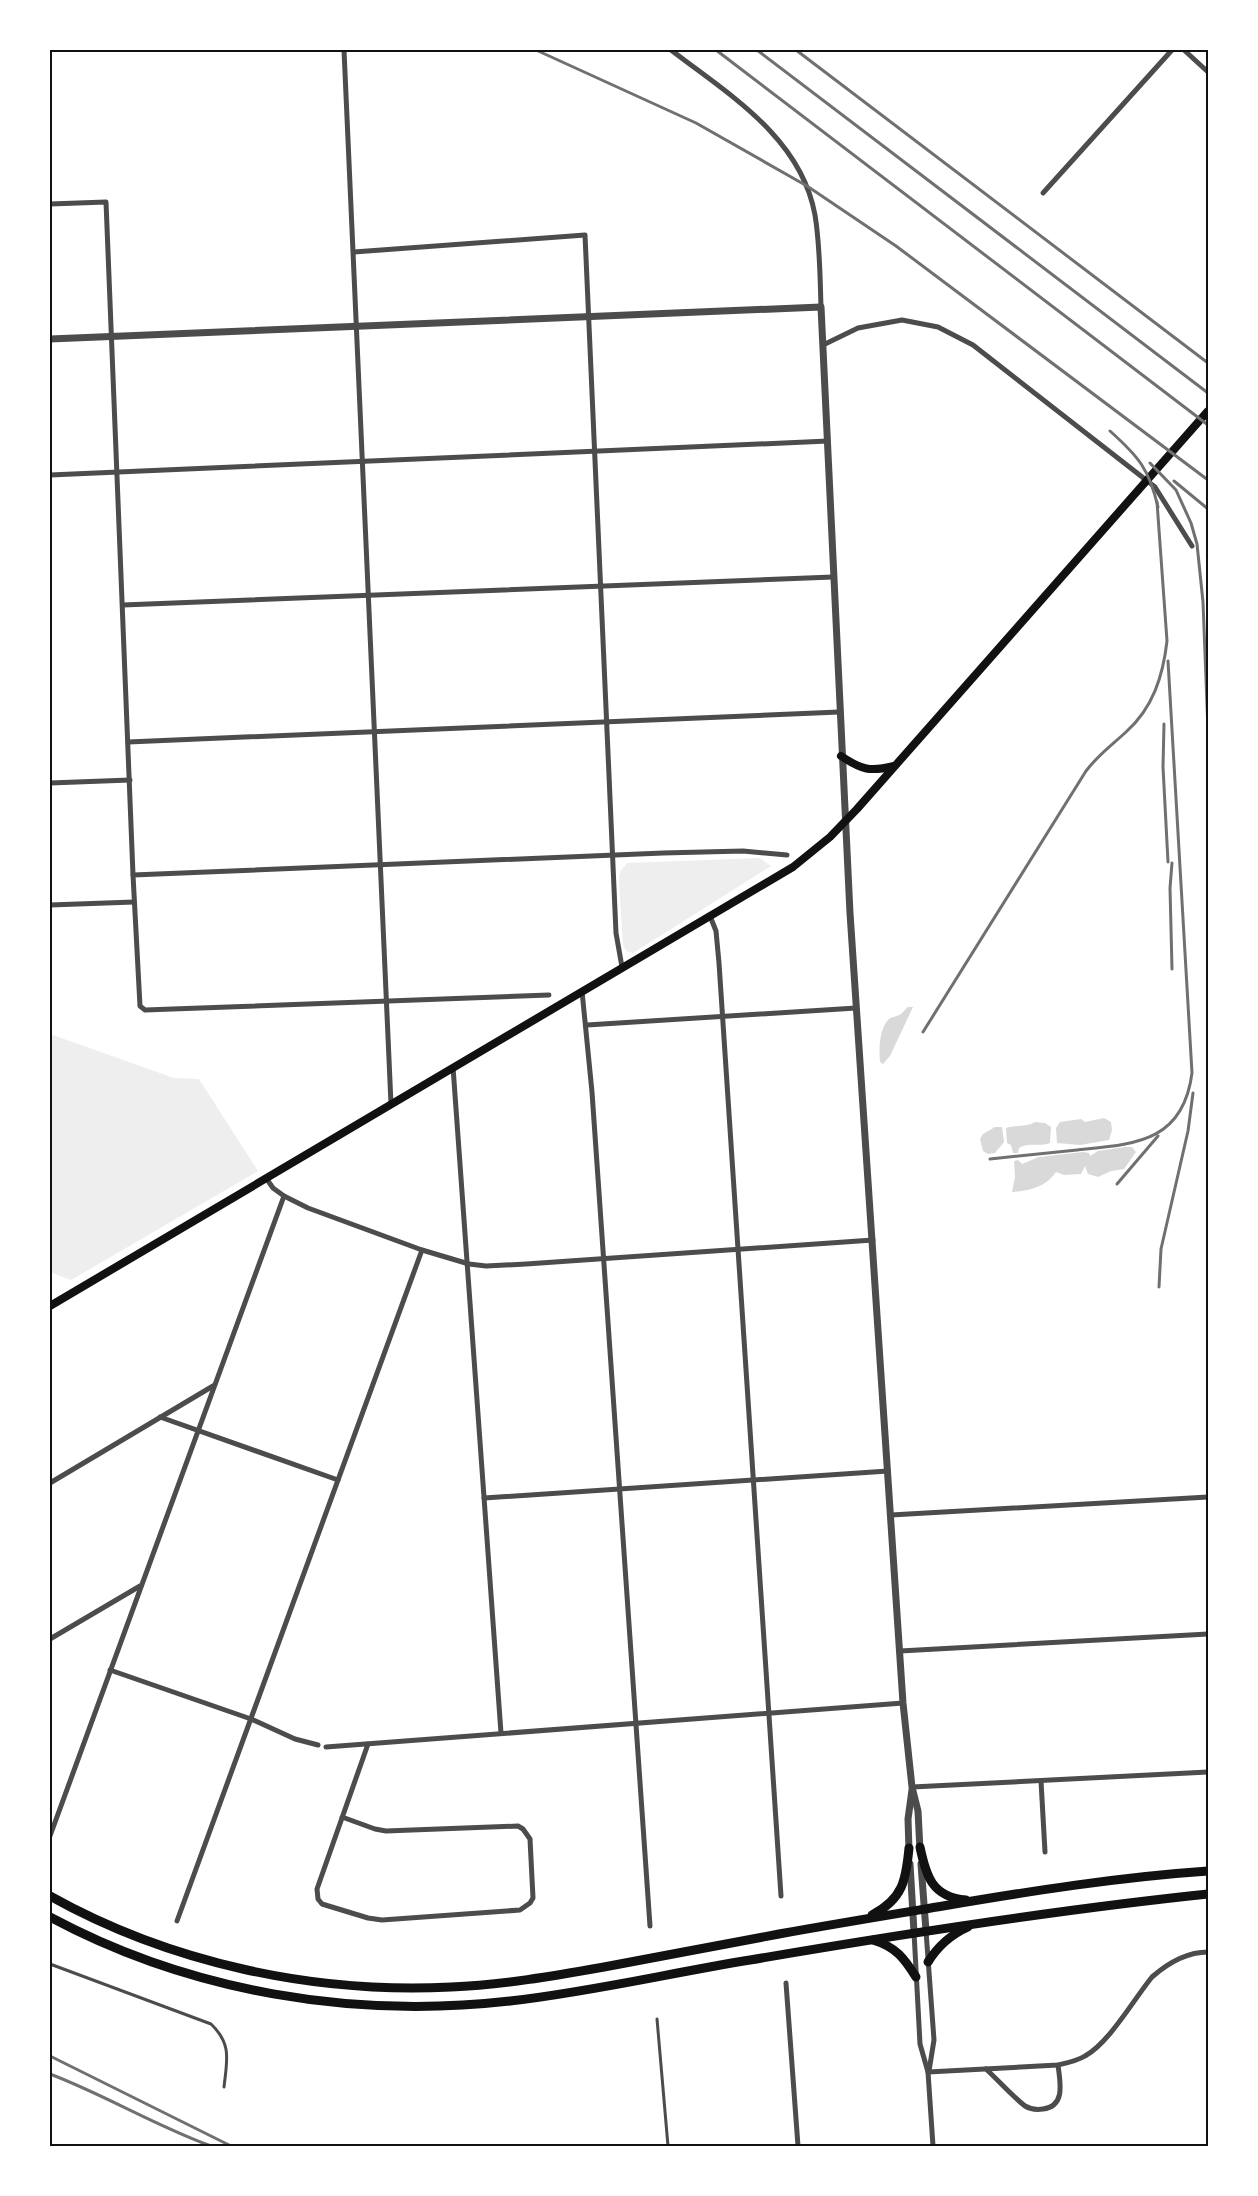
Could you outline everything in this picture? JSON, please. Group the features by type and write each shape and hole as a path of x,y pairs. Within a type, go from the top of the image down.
{"highway":[{"path":"920,1847 931,1883 939,1891 960,1899 977,1900"},
{"path":"862,1919 879,1911 899,1894 904,1885 909,1848"},
{"path":"50,1896 120,1930 196,1957 283,1977 392,1988 451,1987 496,1984 552,1976 977,1900 1115,1880 1209,1871"},
{"path":"50,1917 96,1940 137,1956 220,1983 294,1998 405,2007 462,2005 558,1994 926,1930 1061,1911 1209,1894"},
{"path":"928,1962 936,1949 950,1937 981,1922"},
{"path":"871,1940 886,1944 902,1954 916,1977"}],"main road":[{"path":"50,1306 812,854 845,822 1209,411"},
{"path":"841,756 855,766 867,770 878,770 896,765"}],"street":[{"path":"344,50 391,1104"},
{"path":"671,50 743,106 786,147 807,186 815,214 828,441 841,756 856,1008 903,1703 912,1787 918,1812 934,2040 928,2072"},
{"path":"1043,193 1172,50"},
{"path":"1184,50 1209,72"},
{"path":"50,204 106,202 140,1006 142,1009 549,995"},
{"path":"354,252 585,235 616,933 622,967"},
{"path":"50,339 821,307"},
{"path":"823,345 858,328 902,320 938,327 973,345 1155,487 1192,546"},
{"path":"50,475 828,441"},
{"path":"123,605 833,577"},
{"path":"128,742 839,711"},
{"path":"50,783 129,780"},
{"path":"133,875 743,851 787,855"},
{"path":"50,905 134,902"},
{"path":"710,916 716,931 723,1016 781,1896"},
{"path":"582,991 587,1025 650,1926"},
{"path":"587,1025 856,1008"},
{"path":"453,1067 501,1732"},
{"path":"266,1178 273,1188 284,1196 347,1224 468,1264 486,1266 873,1240"},
{"path":"50,1836 284,1196"},
{"path":"177,1921 422,1250"},
{"path":"50,1483 213,1386"},
{"path":"160,1417 338,1480"},
{"path":"484,1498 888,1471"},
{"path":"891,1515 1209,1497"},
{"path":"50,1639 140,1586"},
{"path":"900,1651 1209,1634"},
{"path":"110,1670 251,1719 286,1736 318,1745"},
{"path":"326,1747 903,1703"},
{"path":"342,1817 386,1831 518,1826 530,1839 533,1898 520,1910 382,1920 326,1906 318,1899 317,1889 342,1817 368,1744"},
{"path":"912,1787 1209,1772"},
{"path":"1041,1781 1045,1852"},
{"path":"912,1787 908,1820 912,1911 920,2044 928,2072 933,2146"},
{"path":"928,2072 1058,2065 1073,2062 1094,2050 1152,1977 1162,1968 1185,1956 1209,1952"},
{"path":"786,1983 798,2146"},
{"path":"986,2069 1025,2106 1042,2109 1048,2108 1059,2099 1061,2091 1058,2065"}],"lane":[{"path":"50,1964 211,2024 226,2042 224,2087"},
{"path":"657,2019 668,2146"}],"shaded area":[{"path":"760,858 771,866 633,953 626,951 623,945 619,881 620,872 627,863"},
{"path":"908,1007 913,1007 890,1056 883,1064 880,1062 880,1040 885,1024"},
{"path":"50,1034 174,1078 199,1079 258,1171 71,1280 50,1272"},
{"path":"1104,1118 1111,1122 1112,1130 1109,1140 1080,1145 1057,1143 1056,1128 1060,1122 1081,1119 1085,1122"},
{"path":"1035,1122 1045,1123 1051,1127 1050,1143 1023,1146 1019,1148 1018,1153 1013,1153 1011,1145 1007,1143 1006,1128"},
{"path":"995,1127 1002,1127 1004,1142 995,1153 988,1154 983,1151 980,1139 983,1134"},
{"path":"1132,1147 1136,1152 1124,1169 1111,1171 1098,1177 1088,1174 1085,1166 1081,1174 1064,1175 1056,1172 1037,1187 1012,1192 1015,1177 1014,1161 1018,1160 1022,1164 1039,1157 1083,1152 1089,1153 1090,1156 1098,1151"}],"railway":[{"path":"536,50 696,123 807,186 896,246 1208,480"},
{"path":"716,50 1208,425"},
{"path":"757,50 1208,393"},
{"path":"796,50 1208,363"},
{"path":"1110,431 1142,464 1151,483 1158,507"},
{"path":"1150,463 1176,490 1191,523 1197,544 1203,602 1208,731"},
{"path":"1174,481 1208,509"},
{"path":"923,1032 1086,771 1135,723 1155,691 1163,667 1167,641 1157,502"},
{"path":"990,1159 1098,1148 1136,1141 1167,1127 1178,1114 1187,1096 1192,1073 1168,661"},
{"path":"1164,724 1163,767 1168,862"},
{"path":"1172,863 1170,888 1172,969"},
{"path":"1159,1287 1161,1249 1188,1131 1193,1093"},
{"path":"1117,1184 1158,1136"},
{"path":"50,2056 231,2146"},
{"path":"50,2074 211,2146"}]}
